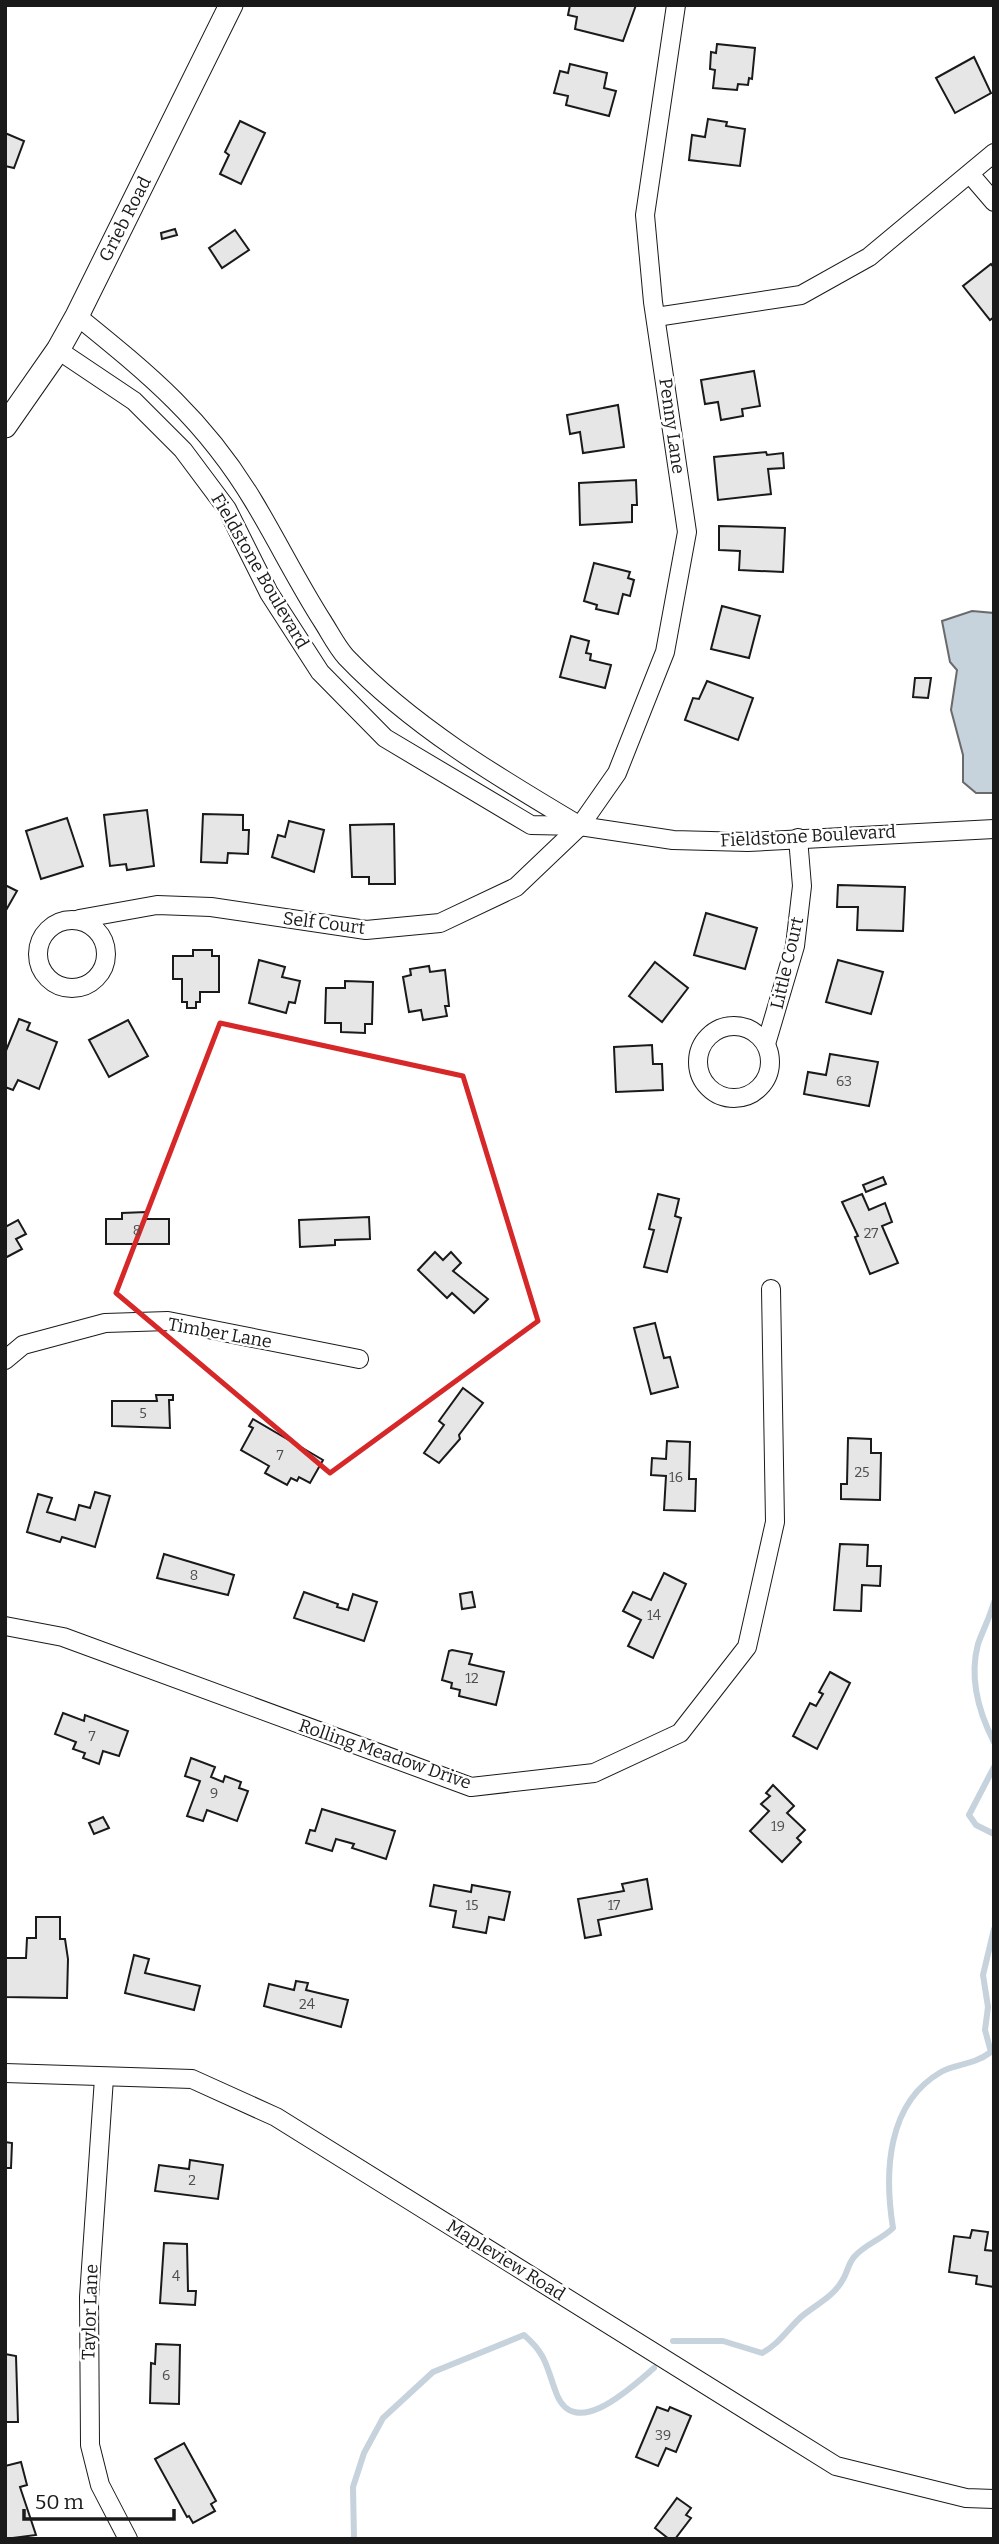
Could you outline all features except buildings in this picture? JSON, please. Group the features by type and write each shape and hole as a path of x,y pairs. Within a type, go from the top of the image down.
{"street":[{"name":"Grieb Road","path":"5,426 58,351 77,316 231,5"},
{"name":"Penny Lane","path":"580,826 617,772 665,653 687,532 656,317 645,215 676,5"},
{"path":"656,317 801,295 869,257 994,153"},
{"path":"970,174 994,202"},
{"name":"Fieldstone Boulevard","path":"77,316 153,377 208,433 254,502 295,577 345,656 426,726 510,784 580,826"},
{"name":"Fieldstone Boulevard","path":"58,351 134,401 183,450 227,509 269,593 320,672 384,738 531,825 580,826 673,840 748,842 994,829"},
{"name":"Self Court","path":"79,919 157,905 211,907 366,930 440,923 516,887 580,826"},
{"name":"Little Court","path":"766,1044 750,1029 727,1026 716,1030 706,1039 697,1062 706,1085 727,1098 751,1094 761,1088 770,1067 766,1044 795,946 802,886 798,838"},
{"name":"Rolling Meadow Drive","path":"5,1626 63,1637 471,1787 594,1773 680,1733 747,1647 775,1522 771,1289"},
{"name":"Timber Lane","path":"5,1360 23,1345 105,1323 168,1321 359,1359"},
{"name":"Mapleview Road","path":"5,2073 192,2079 276,2117 836,2466 966,2498 994,2499"},
{"name":"Taylor Lane","path":"104,2078 89,2297 90,2433 100,2485 128,2539"}],"highlighted area":[{"path":"220,1023 463,1076 538,1321 330,1473 116,1293"}],"shaded area":[{"path":"972,611 994,613 994,793 976,793 963,782 963,755 951,710 957,670 950,662 942,621"}],"waterway":[{"path":"994,1602 978,1644 974,1669 983,1718 994,1742"},
{"path":"994,1767 969,1815 976,1825 994,1834"},
{"path":"673,2341 723,2341 762,2353 801,2317 834,2292 858,2253 893,2228 890,2162 893,2141 909,2102 923,2085 941,2072 977,2060 991,2052 985,2030 988,2007 983,1975 994,1929"},
{"path":"354,2539 353,2487 364,2453 383,2418 433,2372 524,2335 542,2356 557,2395 566,2408 577,2413 605,2405 654,2368"}]}
